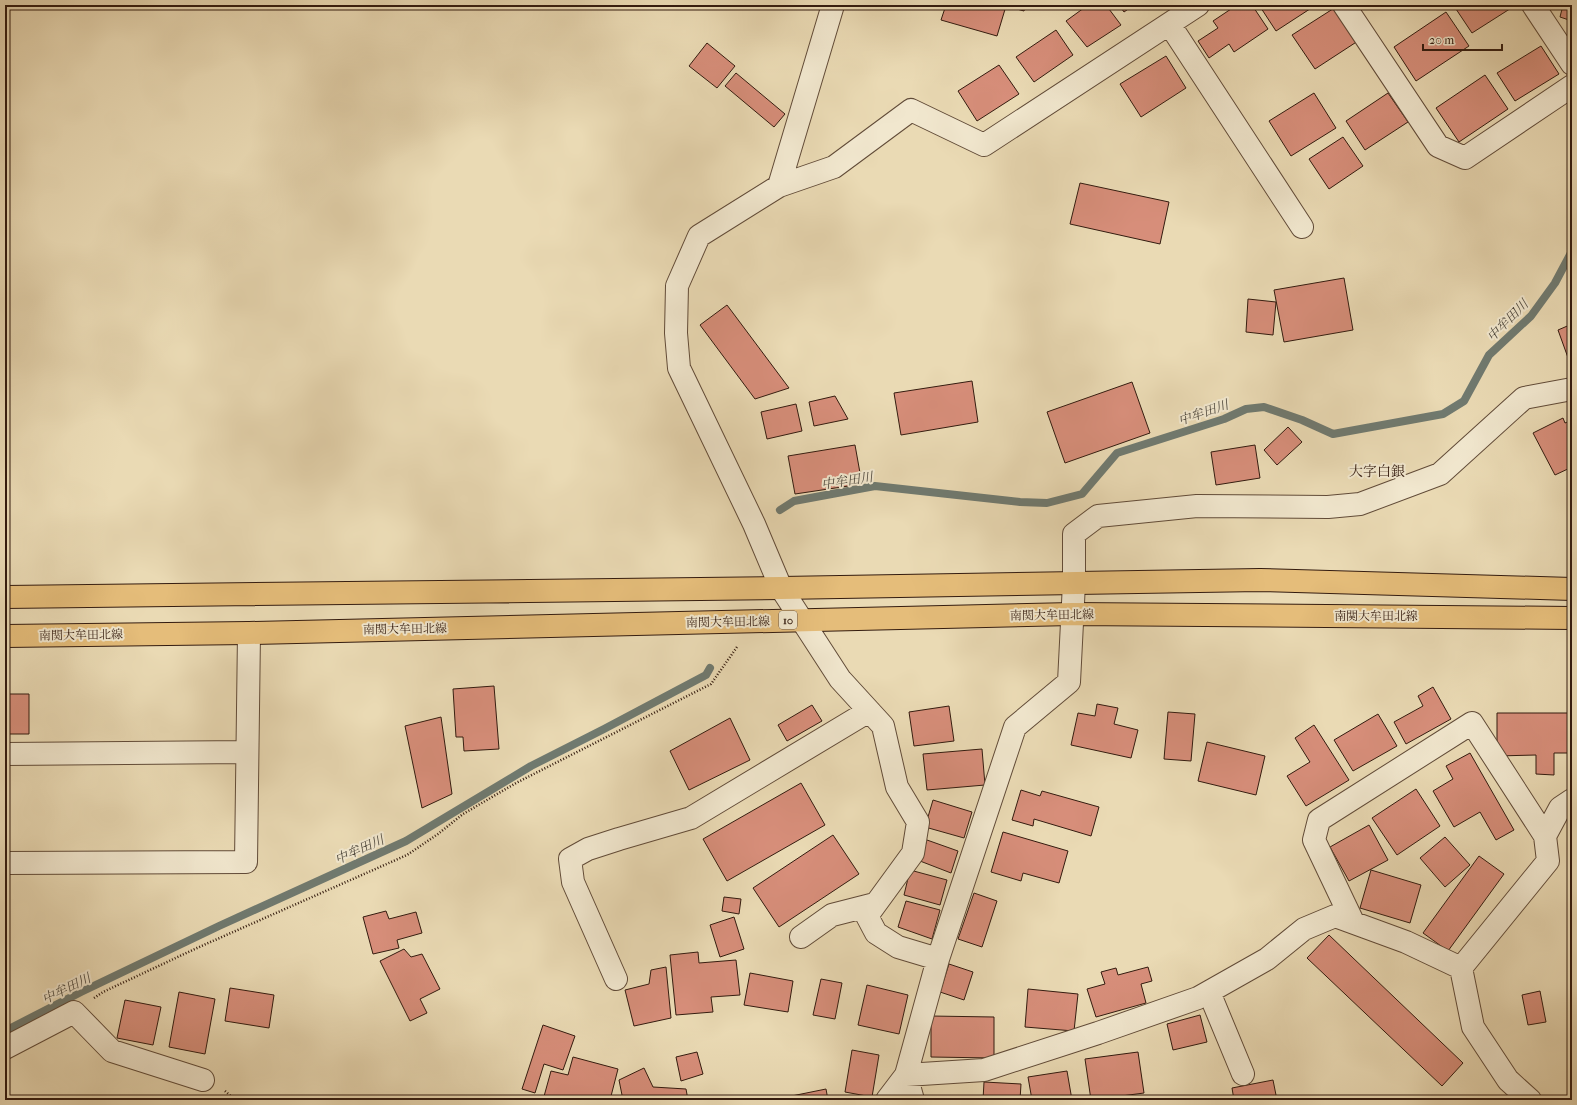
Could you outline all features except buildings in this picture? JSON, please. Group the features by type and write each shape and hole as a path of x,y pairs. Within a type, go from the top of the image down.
{"main road":[{"path":"5,597 781,588 1260,580 1572,589"},
{"name":"南関大牟田北線","path":"5,636 249,633 1072,614 1572,618"}],"street":[{"path":"779,186 833,5"},
{"path":"938,959 898,947 876,933 867,916 913,853 918,822 897,787 883,726 840,679 781,588 754,524 679,368 676,334 676,286 699,236 779,186 834,167 911,110 984,145 1170,25 1198,5"},
{"path":"1344,5 1438,146 1466,158 1572,86"},
{"path":"1532,5 1572,64"},
{"path":"1170,25 1302,227"},
{"path":"887,1100 906,1074 938,959 1015,727 1069,682 1074,584 1074,534 1098,516 1197,506 1328,507 1360,504 1440,474 1524,398 1572,389"},
{"path":"5,863 246,862 249,633"},
{"path":"616,979 573,882 570,859 588,849 619,838 691,818 869,711"},
{"path":"1353,922 1314,840 1319,820 1472,723 1545,836 1548,860 1461,968"},
{"path":"5,754 247,752"},
{"path":"1545,836 1560,808 1572,800"},
{"path":"801,937 832,915 875,904"},
{"path":"906,1074 984,1070 1098,1033 1198,998 1267,959 1304,929 1335,916 1406,942 1461,968"},
{"path":"1461,968 1473,1027 1508,1080 1530,1100"},
{"path":"1210,992 1243,1074"},
{"path":"5,1048 74,1012 112,1051 203,1080"},
{"path":"906,1074 913,1100"}],"path":[{"path":"74,1012 103,992 197,948 407,855 438,834 463,814 516,783 711,684 754,621"}],"waterway":[{"name":"中牟田川","path":"780,510 794,501 875,486 1020,502 1047,503 1082,494 1117,453 1224,419 1246,409 1264,407 1302,420 1333,434 1443,414 1464,401 1489,355 1531,316 1555,283 1572,251"},
{"name":"中牟田川","path":"5,1031 81,992 219,926 406,841 531,766 706,675 710,668"}],"district":[{"name":"大字白銀","path":"1377,471"}]}
